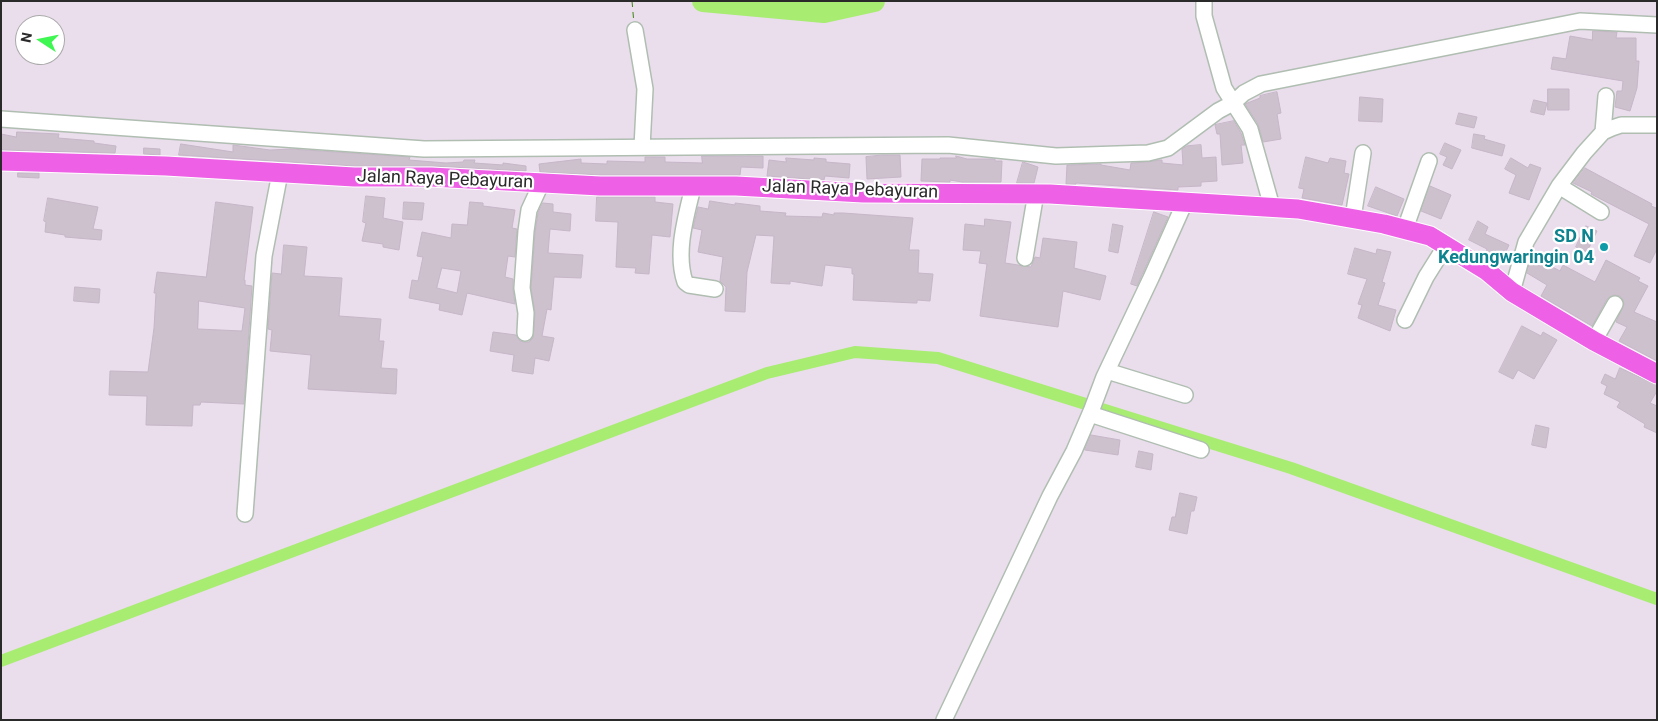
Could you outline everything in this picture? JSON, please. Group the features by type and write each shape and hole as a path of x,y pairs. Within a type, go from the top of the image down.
{"main road":[{"name":"Jalan Raya Pebayuran","path":"1,161 166,166 354,177 431,177 541,184 736,186 863,193 1036,193 1298,208 1405,229 1430,236 1487,272 1512,292 1594,341 1657,374"}],"street":[{"path":"1204,1 1204,16 1224,88 1250,129 1272,207"},
{"path":"1,119 424,149 948,145 1056,156 1148,153 1168,148 1218,111 1262,84 1580,21 1657,25"},
{"path":"635,30 644,89 642,148"},
{"path":"1604,132 1606,96"},
{"path":"1512,292 1526,242 1559,186 1584,153 1604,132 1621,125 1657,125"},
{"path":"1353,218 1363,153"},
{"path":"1405,229 1429,161"},
{"path":"245,514 264,256 280,173"},
{"path":"526,333 526,313 522,288 526,231 529,210 541,184"},
{"path":"1559,186 1601,212"},
{"path":"693,187 682,235 681,272 685,282 689,285 715,288"},
{"path":"1025,258 1036,193"},
{"path":"944,720 1091,412 1105,374 1152,278 1172,228 1185,202"},
{"path":"1405,320 1426,277 1446,245"},
{"path":"1594,341 1615,304"},
{"path":"1105,374 1185,395"},
{"path":"1091,412 1202,450"}],"building":[{"path":"1593,31 1617,32 1616,38 1636,38 1636,61 1639,61 1637,88 1630,111 1615,107 1617,91 1622,91 1623,81 1551,69 1553,57 1566,59 1570,36 1592,40"},
{"path":"1548,89 1569,89 1569,110 1548,110"},
{"path":"1277,92 1281,113 1277,114 1281,139 1263,142 1258,124 1245,104 1260,98 1260,96"},
{"path":"1360,97 1383,99 1382,122 1359,121"},
{"path":"1534,100 1547,103 1544,115 1531,112"},
{"path":"1459,113 1477,117 1474,128 1456,124"},
{"path":"1234,121 1245,145 1241,145 1243,163 1222,165 1220,134 1217,134 1215,125"},
{"path":"17,132 59,134 58,138 94,141 94,143 116,146 115,153 1,150 1,134 16,137"},
{"path":"1474,134 1485,136 1484,139 1505,145 1502,156 1472,148"},
{"path":"1445,143 1461,150 1452,169 1443,165 1447,157 1440,154"},
{"path":"181,144 233,152 233,145 270,150 291,149 410,157 409,160 446,163 475,160 474,163 503,165 503,163 526,166 526,171 432,166 354,166 179,155"},
{"path":"1201,145 1202,158 1216,157 1217,181 1201,182 1201,186 1178,187 1178,190 1076,183 1066,184 1067,165 1101,164 1130,170 1131,163 1162,160 1162,163 1183,165 1182,149 1187,146"},
{"path":"144,148 160,149 160,155 144,154"},
{"path":"900,155 901,177 867,179 866,157"},
{"path":"702,156 763,156 763,168 741,167 740,175 600,175 540,172 539,164 581,159 581,163 607,164 607,161 645,162 645,157 665,157 665,162 702,163"},
{"path":"956,156 967,159 995,159 995,161 1002,161 1001,182 921,181 922,159 956,158"},
{"path":"1306,157 1328,163 1330,158 1346,161 1344,173 1349,174 1342,205 1302,198 1304,189 1299,188"},
{"path":"786,158 826,159 826,162 850,164 849,178 825,176 824,180 767,176 769,160 786,162"},
{"path":"1511,158 1528,168 1530,164 1541,168 1529,200 1509,193 1516,175 1505,169"},
{"path":"1023,162 1038,167 1034,183 1017,183"},
{"path":"1585,168 1652,204 1651,206 1656,208 1657,206 1657,249 1650,263 1634,256 1649,224 1573,183"},
{"path":"18,173 39,173 39,178 18,177"},
{"path":"1430,186 1451,195 1441,219 1421,211"},
{"path":"1376,187 1404,199 1397,216 1368,206"},
{"path":"366,196 385,198 383,218 403,222 399,250 383,247 383,244 362,241 366,223 363,222"},
{"path":"597,197 655,197 655,202 673,204 670,237 652,235 649,274 635,273 636,268 616,267 618,222 596,221"},
{"path":"48,198 98,207 93,229 102,230 101,240 65,237 65,235 45,232 46,222 44,221"},
{"path":"710,201 760,206 760,211 786,213 785,216 822,217 823,213 834,215 834,213 843,213 913,218 909,250 919,250 918,273 933,274 930,301 917,300 917,303 914,303 853,300 854,274 852,274 852,268 825,265 822,286 790,281 790,284 771,283 774,236 756,235 747,272 745,312 725,311 726,287 720,281 723,257 698,252 702,230 693,228 698,207 708,209"},
{"path":"216,202 253,207 244,280 245,285 252,286 244,404 201,402 200,405 193,405 192,426 146,425 147,396 109,395 110,371 148,372 154,328 156,293 154,293 157,272 206,277","holes":["199,301 245,308 242,331 198,329"]},
{"path":"404,202 424,203 422,220 403,219"},
{"path":"470,202 483,203 483,206 515,210 512,228 517,229 515,257 508,256 505,277 513,279 515,304 467,293 462,315 439,310 440,304 409,298 412,280 418,281 423,257 417,256 422,232 451,238 452,224 467,225","holes":["442,268 461,271 457,293 437,288"]},
{"path":"543,203 553,204 553,212 571,214 570,231 550,229 548,253 583,255 581,278 554,277 551,310 547,309 542,336 554,338 549,361 535,358 533,374 512,371 514,355 490,351 493,332 516,335 520,341 524,342 529,342 533,338 535,313 531,288 535,232 538,213"},
{"path":"1154,212 1168,217 1137,286 1131,284"},
{"path":"985,219 1011,222 1005,263 1031,267 1035,257 1040,258 1043,238 1077,242 1074,268 1106,276 1100,300 1063,291 1058,327 980,316 987,264 979,263 981,251 963,250 965,224 984,226"},
{"path":"1478,221 1488,227 1485,234 1509,245 1499,266 1484,256 1487,249 1469,240"},
{"path":"1113,224 1123,226 1118,253 1109,251"},
{"path":"1586,226 1597,231 1587,252 1576,247"},
{"path":"284,245 307,247 304,276 342,278 339,316 381,319 379,341 384,341 381,368 397,369 396,394 308,389 311,355 270,351 272,330 268,329 272,273 281,274"},
{"path":"1355,248 1376,254 1377,249 1391,252 1382,282 1385,283 1378,305 1396,310 1390,331 1358,318 1362,305 1358,304 1367,279 1348,274"},
{"path":"1532,256 1560,271 1563,265 1595,282 1606,260 1640,278 1638,281 1648,286 1634,312 1657,322 1657,361 1619,341 1627,327 1616,322 1624,304 1620,296 1614,295 1607,299 1592,326 1541,296 1547,285 1527,273"},
{"path":"75,287 100,289 99,303 74,301"},
{"path":"1522,326 1541,336 1543,332 1557,340 1534,379 1518,370 1513,379 1499,372"},
{"path":"1620,368 1657,385 1657,391 1650,403 1657,406 1657,433 1644,427 1645,424 1617,407 1620,402 1604,394 1607,386 1601,383 1605,374 1615,379"},
{"path":"1536,425 1549,428 1546,448 1532,445"},
{"path":"1091,435 1120,440 1118,455 1085,450"},
{"path":"1139,451 1153,454 1151,470 1136,467"},
{"path":"1180,493 1197,497 1194,511 1191,511 1187,534 1169,530 1172,517 1175,517"}],"waterway":[{"path":"703,1 824,12 874,1"},
{"path":"1,661 767,373 855,352 938,358 1291,468 1657,599"}],"ferry route":[{"path":"632,1 634,24"}],"place":[{"name":"SD N Kedungwaringin 04","path":"1604,247"}]}
